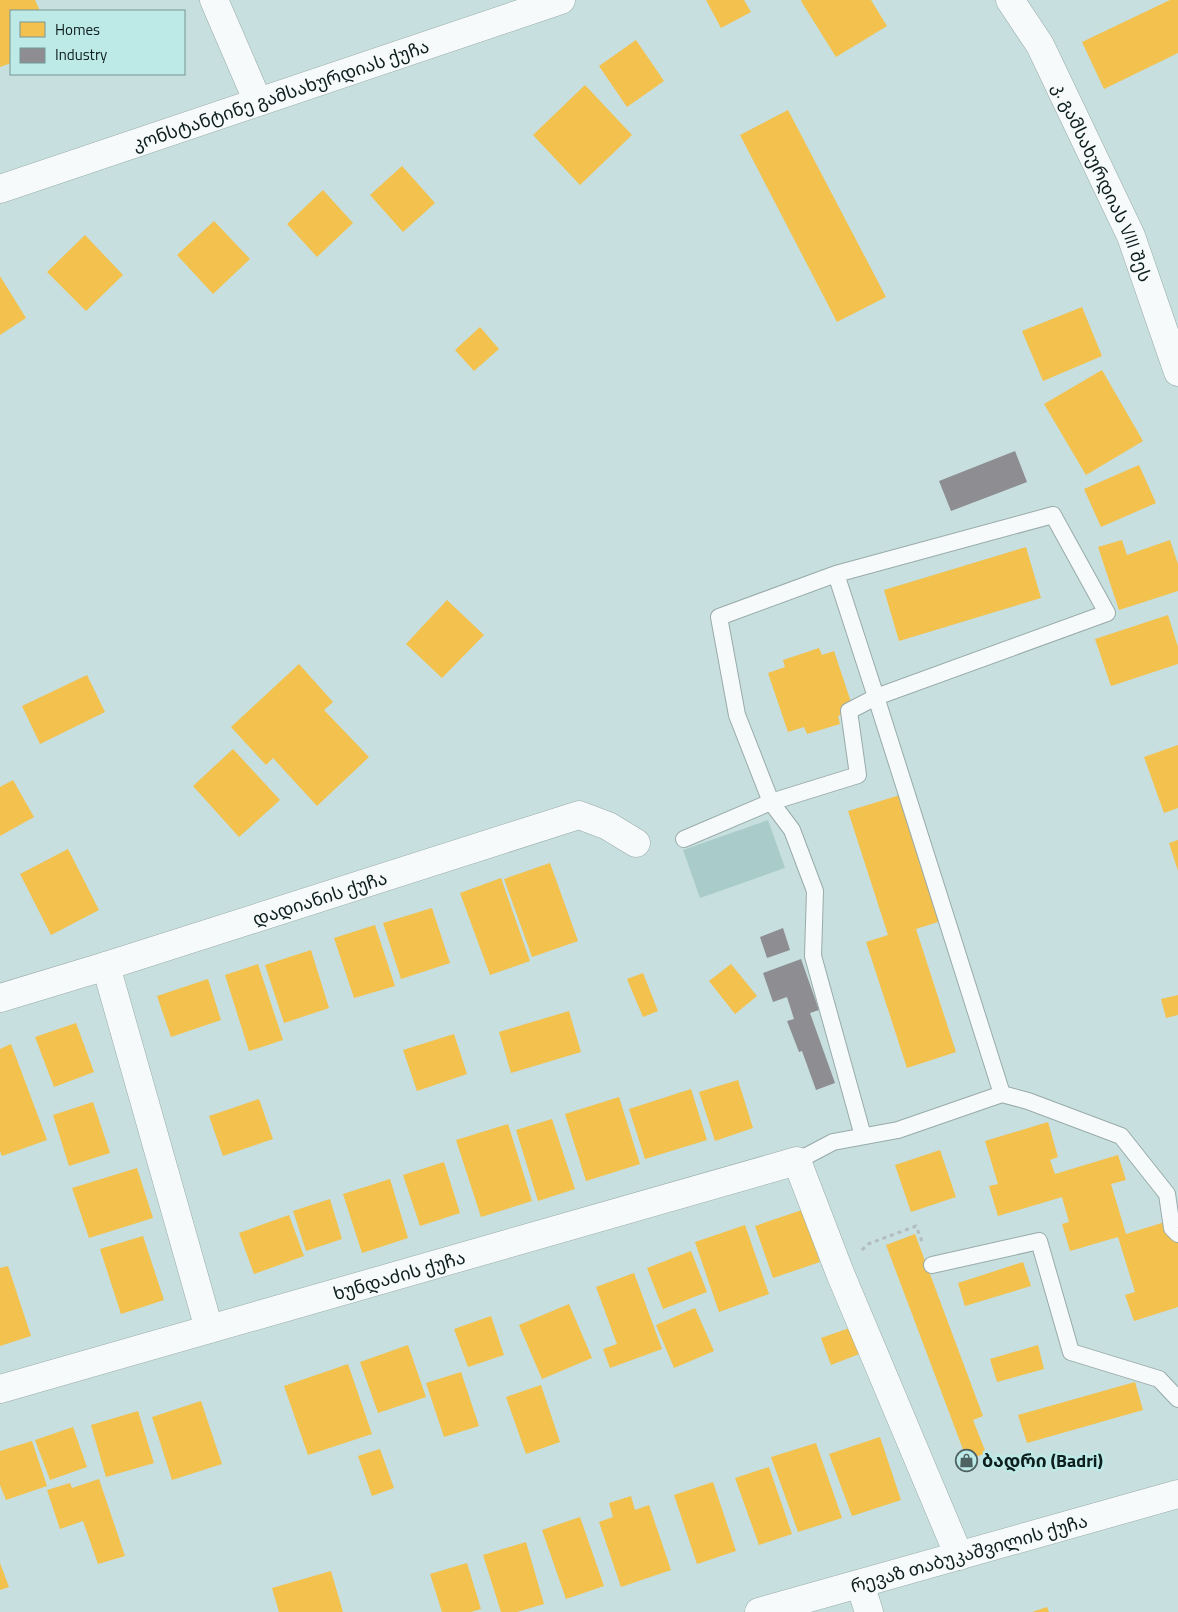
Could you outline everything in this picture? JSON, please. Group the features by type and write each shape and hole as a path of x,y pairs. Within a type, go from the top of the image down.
{"street":[{"path":"214,0 258,102"},
{"name":"კონსტანტინე გამსახურდიას ქუჩა","path":"0,189 561,0"},
{"name":"კ. გამსახურდიას VIII შეს","path":"1010,0 1040,45 1131,236 1178,372"},
{"name":"დადიანის ქუჩა","path":"0,998 579,815 608,826 636,843"},
{"path":"106,966 209,1329"},
{"path":"797,1161 840,1273 959,1556"},
{"name":"ხუნდაძის ქუჩა","path":"0,1389 797,1161"},
{"name":"რევაზ თაბუკაშვილის ქუჩა","path":"759,1612 1178,1494"},
{"path":"860,1584 869,1612"}],"lane":[{"path":"684,839 771,802 858,775 850,711 876,697 1107,613 1053,515 836,574 718,616 737,715 771,802 792,830 815,891 813,956 863,1136"},
{"path":"836,574 1002,1094"},
{"path":"797,1161 833,1142 898,1130 1002,1094 1028,1101 1120,1136 1168,1194 1172,1228 1178,1234"},
{"path":"932,1265 1040,1241 1071,1352 1159,1379 1178,1399"}],"path":[{"path":"840,1273 868,1244 916,1226 932,1265"}],"shaded area":[{"path":"768,820 785,868 700,898 683,850"}],"building: Homes":[{"path":"0,0 35,0 40,10 10,10 10,63 0,67"},
{"path":"706,0 744,0 751,12 721,28"},
{"path":"802,0 871,0 887,26 836,57"},
{"path":"1170,0 1178,0 1178,53 1104,89 1082,42"},
{"path":"636,40 664,81 627,107 599,66"},
{"path":"585,85 632,135 580,185 533,135"},
{"path":"788,110 886,297 837,322 740,135"},
{"path":"402,166 435,203 403,232 370,195"},
{"path":"323,190 353,223 317,257 287,224"},
{"path":"214,221 250,259 213,294 177,255"},
{"path":"85,235 123,275 86,311 47,272"},
{"path":"0,276 26,318 0,335"},
{"path":"1082,307 1102,356 1043,381 1022,331"},
{"path":"480,327 499,349 474,371 455,350"},
{"path":"1102,370 1143,441 1086,475 1044,404"},
{"path":"1139,465 1156,503 1101,527 1084,489"},
{"path":"1122,540 1127,555 1170,540 1178,564 1178,591 1119,610 1098,547"},
{"path":"1026,547 1041,598 899,641 884,590"},
{"path":"447,600 484,635 442,678 406,644"},
{"path":"1168,615 1178,647 1178,664 1111,686 1095,639"},
{"path":"819,648 822,655 834,651 854,711 838,716 840,724 807,734 804,727 788,732 768,673 785,667 783,660"},
{"path":"299,664 333,702 324,710 369,757 317,806 273,758 266,765 231,727"},
{"path":"87,675 105,712 40,744 22,706"},
{"path":"1178,745 1178,808 1164,813 1144,757"},
{"path":"233,749 280,800 239,837 193,786"},
{"path":"13,780 34,817 0,836 0,787"},
{"path":"900,795 941,921 916,929 956,1052 907,1068 866,942 888,935 848,811"},
{"path":"1178,840 1178,871 1169,843"},
{"path":"68,849 99,910 51,935 20,874"},
{"path":"550,863 578,941 532,957 504,879"},
{"path":"501,878 530,961 490,975 460,893"},
{"path":"432,908 450,963 401,979 383,923"},
{"path":"375,925 395,986 354,998 334,938"},
{"path":"311,950 329,1008 284,1023 265,965"},
{"path":"258,964 283,1040 249,1051 225,975"},
{"path":"731,964 757,996 735,1014 709,981"},
{"path":"643,973 658,1011 643,1017 627,979"},
{"path":"208,979 221,1020 171,1037 157,996"},
{"path":"1178,995 1178,1015 1166,1018 1161,999"},
{"path":"569,1011 581,1052 511,1073 499,1032"},
{"path":"76,1023 94,1072 54,1087 35,1037"},
{"path":"454,1034 467,1074 417,1091 403,1050"},
{"path":"11,1044 47,1140 2,1156 0,1151 0,1049"},
{"path":"738,1080 753,1128 715,1141 699,1092"},
{"path":"691,1089 707,1140 645,1159 629,1109"},
{"path":"619,1097 640,1164 586,1181 565,1114"},
{"path":"259,1099 273,1139 223,1156 209,1116"},
{"path":"93,1102 110,1153 69,1166 53,1115"},
{"path":"552,1119 575,1189 538,1201 516,1130"},
{"path":"1048,1122 1058,1157 1050,1160 1055,1174 1118,1155 1126,1180 1111,1184 1126,1234 1178,1218 1178,1307 1134,1321 1125,1295 1135,1292 1118,1237 1070,1251 1062,1224 1069,1222 1062,1197 998,1216 989,1186 998,1184 985,1141"},
{"path":"508,1124 532,1201 481,1217 456,1140"},
{"path":"940,1150 956,1197 911,1212 895,1165"},
{"path":"444,1162 460,1213 420,1226 403,1175"},
{"path":"137,1168 153,1218 89,1238 72,1188"},
{"path":"390,1179 408,1238 362,1253 343,1194"},
{"path":"330,1199 342,1239 306,1251 293,1211"},
{"path":"802,1210 820,1262 773,1278 755,1226"},
{"path":"289,1215 304,1256 254,1274 239,1233"},
{"path":"745,1225 769,1294 719,1312 695,1242"},
{"path":"915,1234 983,1416 973,1420 986,1453 967,1460 886,1245"},
{"path":"143,1236 164,1300 121,1314 100,1249"},
{"path":"691,1251 707,1292 663,1309 647,1268"},
{"path":"1023,1262 1031,1286 965,1306 958,1283"},
{"path":"8,1266 31,1336 0,1346 0,1268"},
{"path":"634,1273 662,1349 610,1368 603,1349 617,1344 596,1287"},
{"path":"569,1304 592,1358 542,1379 519,1325"},
{"path":"695,1308 714,1351 674,1368 656,1325"},
{"path":"491,1316 504,1355 468,1367 454,1329"},
{"path":"858,1325 867,1351 831,1365 821,1338"},
{"path":"408,1345 426,1397 378,1413 360,1362"},
{"path":"1038,1345 1044,1369 997,1382 990,1359"},
{"path":"348,1364 372,1434 308,1455 284,1386"},
{"path":"461,1372 479,1426 444,1437 426,1383"},
{"path":"1135,1382 1143,1410 1027,1443 1018,1415"},
{"path":"541,1385 560,1442 526,1454 506,1397"},
{"path":"201,1401 222,1464 172,1480 152,1417"},
{"path":"138,1411 154,1463 106,1477 91,1425"},
{"path":"73,1427 87,1467 50,1480 35,1440"},
{"path":"880,1437 901,1500 852,1516 829,1454"},
{"path":"32,1441 47,1486 6,1500 0,1485 0,1451"},
{"path":"816,1443 842,1518 798,1532 771,1457"},
{"path":"380,1449 394,1488 372,1496 358,1456"},
{"path":"769,1467 792,1534 759,1545 735,1478"},
{"path":"99,1479 125,1556 98,1564 83,1521 60,1529 47,1490 70,1483 72,1488"},
{"path":"713,1482 736,1551 697,1564 674,1495"},
{"path":"631,1496 635,1510 649,1505 671,1570 621,1587 599,1522 613,1517 609,1503"},
{"path":"580,1517 604,1586 566,1599 542,1530"},
{"path":"526,1542 544,1604 517,1612 501,1612 483,1555"},
{"path":"0,1563 9,1587 0,1590"},
{"path":"467,1563 481,1609 471,1612 442,1612 430,1574"},
{"path":"331,1571 343,1612 279,1612 272,1588"},
{"path":"1047,1607 1049,1612 1032,1612"}],"building: Industry":[{"path":"1015,451 1027,482 951,511 939,481"},
{"path":"783,928 790,950 767,958 760,937"},
{"path":"801,959 819,1010 810,1013 835,1083 816,1090 802,1051 799,1052 787,1021 794,1019 787,997 773,1002 763,973"}],"place":[{"name":"ბადრი (Badri)","path":"966,1460"}]}
